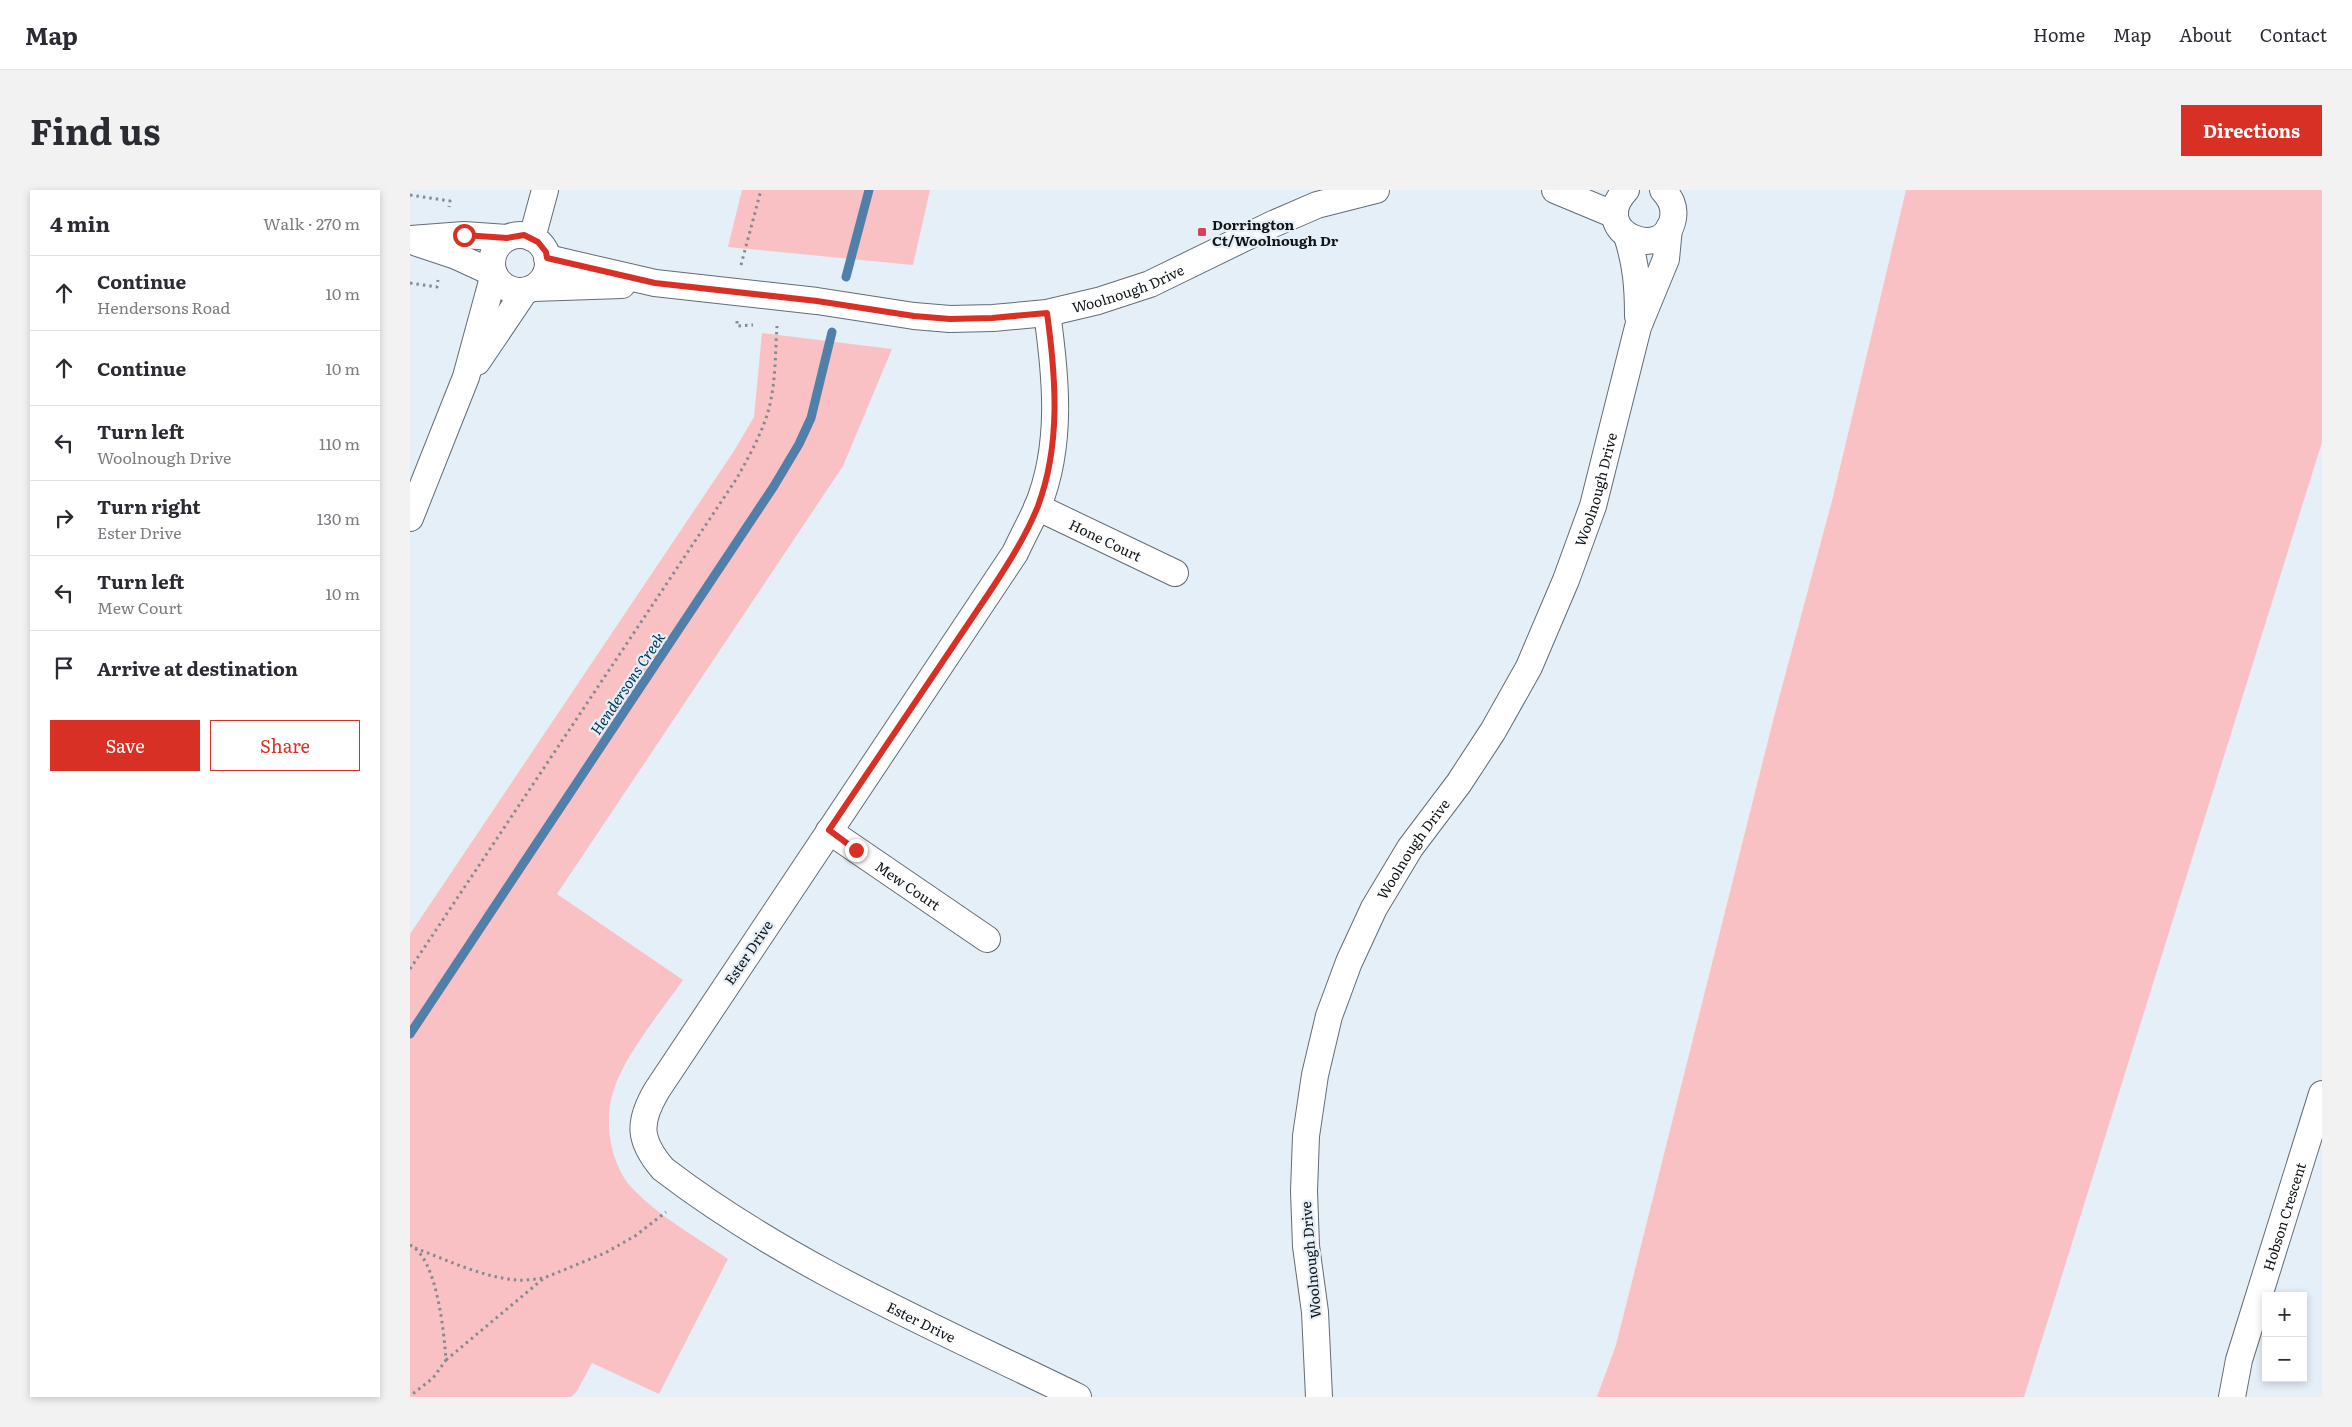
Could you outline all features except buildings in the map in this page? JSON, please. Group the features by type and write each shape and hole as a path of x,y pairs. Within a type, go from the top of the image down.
{"street":[{"path":"466,377 529,289 545,275 540,248 545,190"},
{"path":"1555,190 1621,226 1645,242 1654,240 1670,203"},
{"path":"1621,226 1616,206 1626,190"},
{"name":"Woolnough Drive","path":"529,289 655,283 762,294 914,316 950,319 992,318 1047,313 1098,302 1150,284 1273,224 1317,205 1364,191"},
{"name":"Woolnough Drive","path":"1319,1397 1316,1312 1306,1246 1304,1191 1306,1136 1314,1084 1329,1016 1349,962 1374,908 1410,848 1459,783 1483,746 1529,667 1566,580 1593,506 1638,327 1666,260 1670,203"},
{"name":"Woolnough Drive","path":"1621,226 1635,260 1638,282 1638,327"},
{"path":"410,240 464,235 507,238"},
{"path":"529,289 510,290 498,281 493,274 491,265 495,249 507,238 515,235 540,248"},
{"path":"410,240 456,256 493,274"},
{"name":"Woolnough Drive","path":"540,248 655,283"},
{"path":"410,518 466,377 493,274"},
{"name":"Ester Drive","path":"1047,313 1054,366 1056,403 1046,478 1037,507 1015,553 657,1090 648,1106 644,1119 645,1142 652,1156 663,1169 775,1244 842,1281 1078,1397"},
{"name":"Hone Court","path":"1037,507 1175,573"},
{"name":"Mew Court","path":"829,830 987,939"},
{"name":"Hobson Crescent","path":"2232,1397 2238,1360 2322,1094"}],"path":[{"path":"742,255 761,190"},
{"path":"410,968 737,478 756,442 767,415 772,394 777,324"},
{"path":"410,1396 433,1378 446,1360 544,1278 605,1253 635,1236 666,1212"},
{"path":"410,1245 466,1267 499,1277 517,1280 544,1278"},
{"path":"415,1248 427,1263 444,1329 446,1360"}],"shaded area":[{"path":"742,190 930,190 913,265 728,247"},
{"path":"1906,190 2322,190 2322,442 2024,1397 1597,1397 1616,1345 1775,713 1833,497"},
{"path":"762,333 892,349 843,466 557,894 683,980 645,1033 619,1076 614,1089 609,1114 611,1142 619,1168 633,1189 666,1218 728,1259 659,1394 592,1363 577,1391 571,1397 410,1397 410,934 734,451 754,417"}],"waterway":[{"name":"Hendersons Creek","path":"846,277 869,190"},
{"name":"Hendersons Creek","path":"410,1034 774,486 799,444 811,418 832,332"}],"place":[{"name":"Dorrington Ct/Woolnough Dr","path":"1202,232"}],"route":[{"path":"464,235 507,238 515,235 524,235 538,242 546,252 547,258 655,283 737,293 762,294 914,316 950,319 992,318 1047,313 1054,366 1056,403 1046,478 1037,507 1015,553 829,830 856,850"}]}
